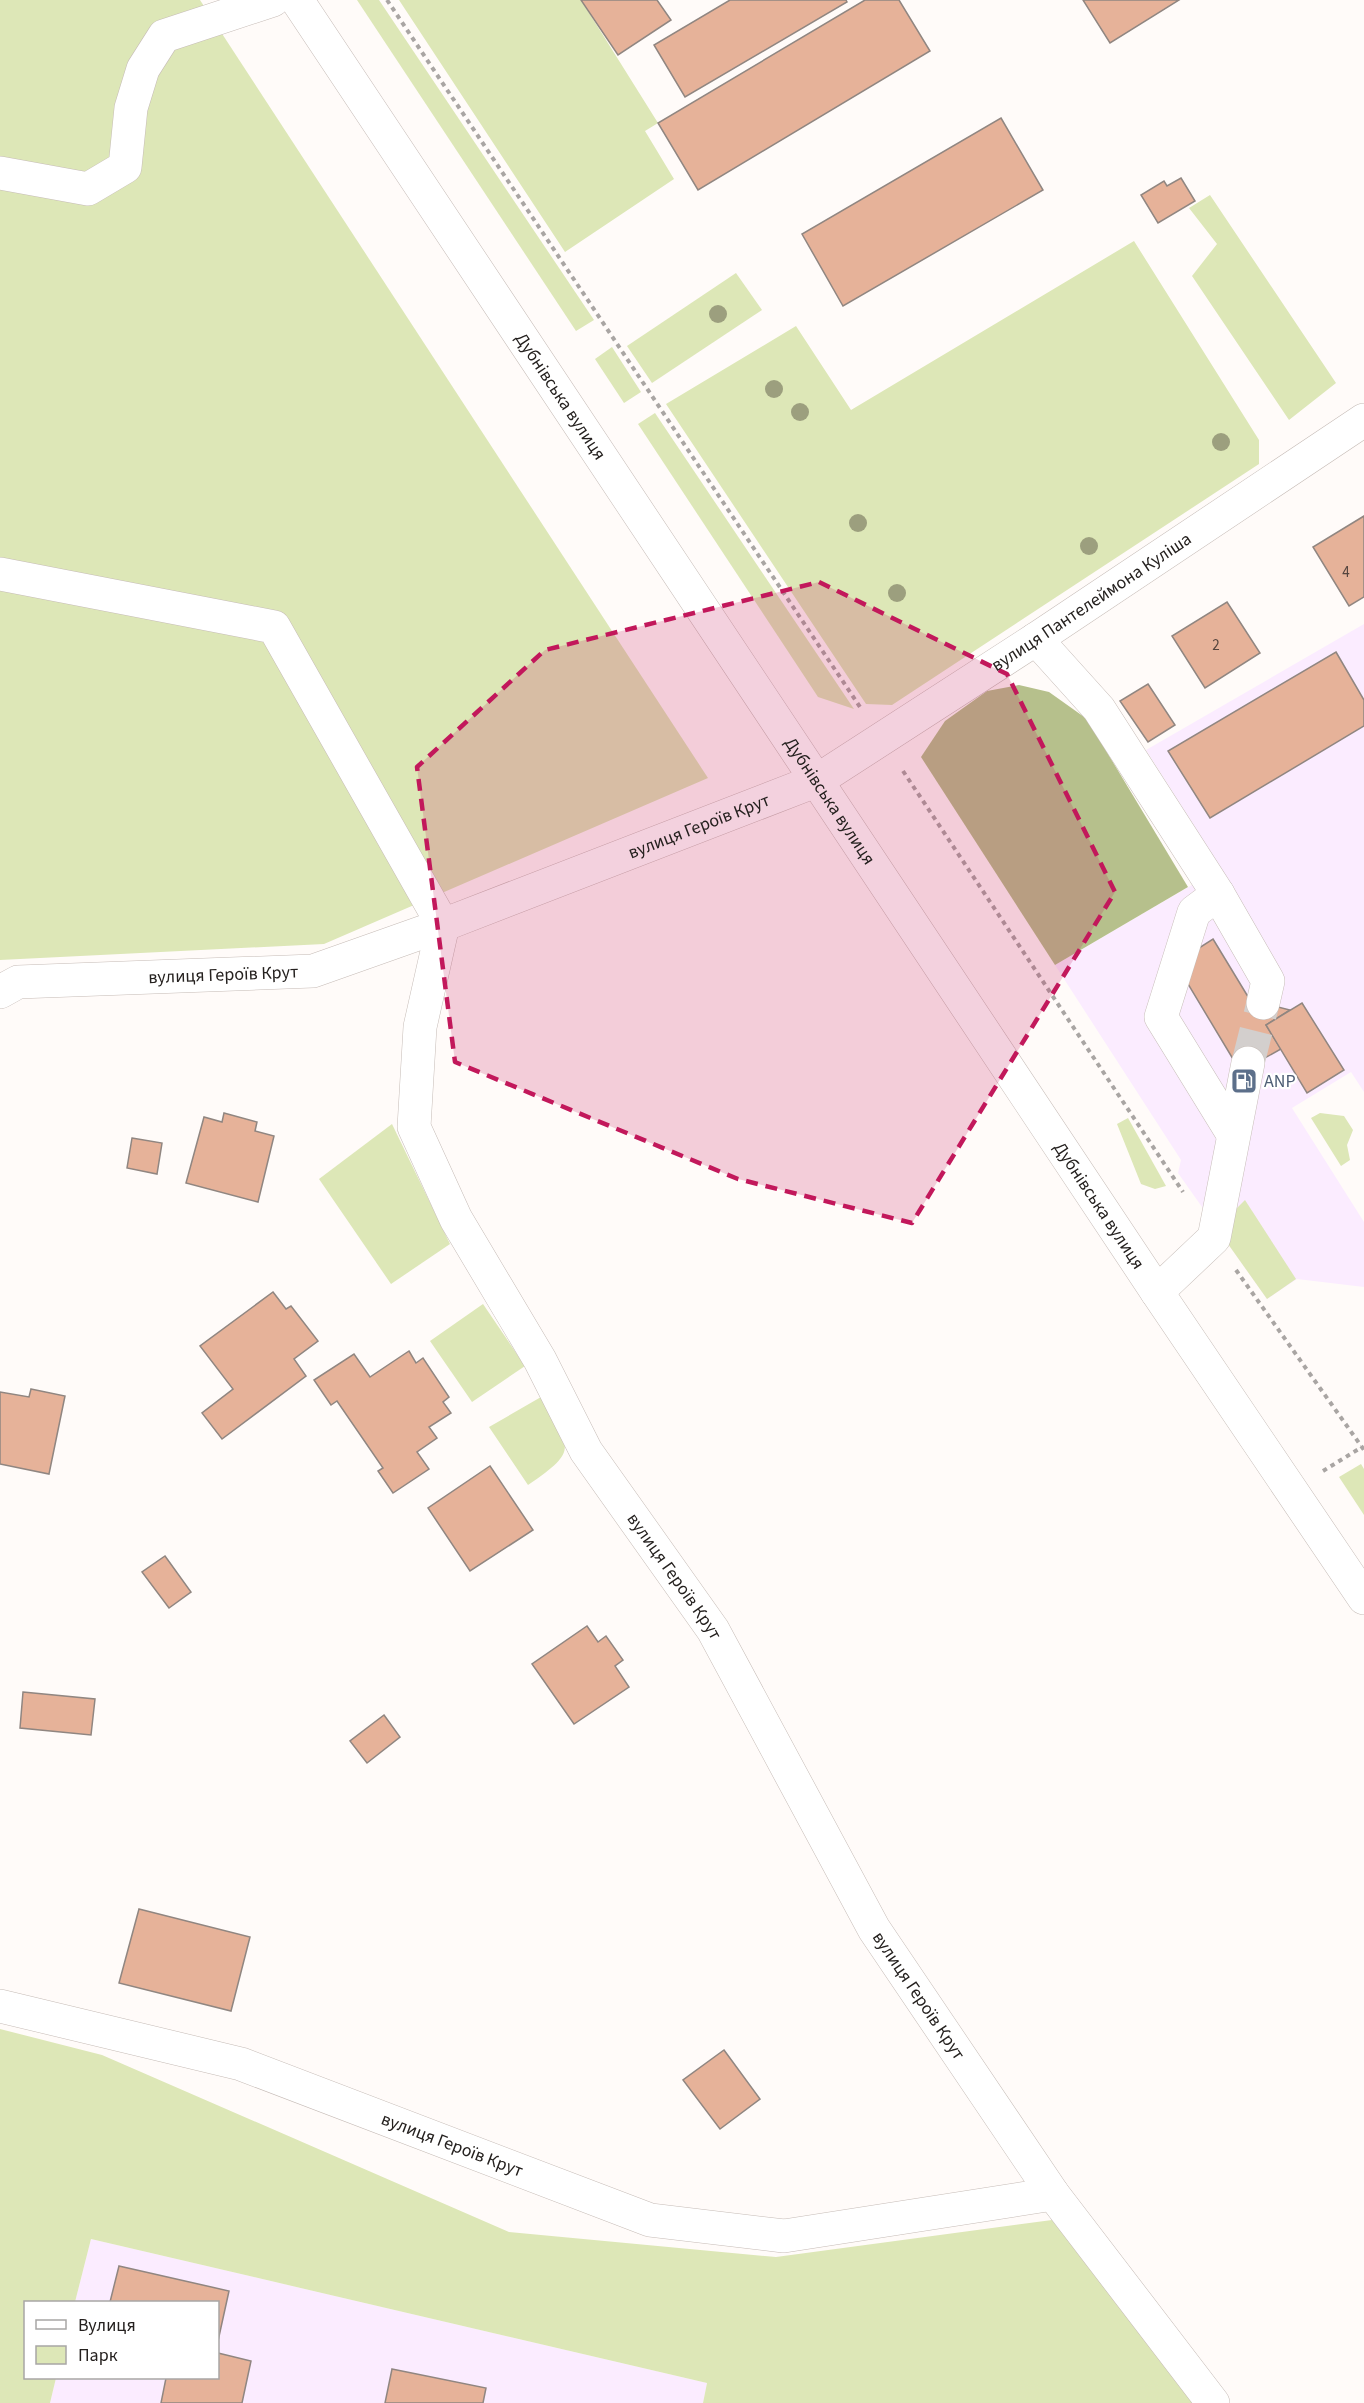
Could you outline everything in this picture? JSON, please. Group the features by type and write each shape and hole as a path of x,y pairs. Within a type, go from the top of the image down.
{"street":[{"path":"0,173 88,189 125,167 131,108 143,69 164,36 273,0"},
{"name":"Дубнівська вулиця","path":"297,0 1157,1292 1364,1598"},
{"name":"вулиця Пантелеймона Куліша","path":"818,780 1036,639 1364,420"},
{"path":"0,574 274,627 444,925"},
{"path":"1036,639 1099,709 1218,894 1268,981 1263,1003"},
{"name":"вулиця Героїв Крут","path":"0,992 18,982 313,972 444,925 818,780"},
{"path":"1218,894 1194,912 1161,1017 1233,1134"},
{"name":"вулиця Героїв Крут","path":"444,925 420,1027 414,1126 456,1219 540,1360 586,1451 713,1630 874,1929 1053,2194 1213,2403"},
{"path":"1157,1292 1214,1238 1248,1063"},
{"name":"вулиця Героїв Крут","path":"0,2006 241,2064 650,2220 784,2236 1053,2194"}],"path":[{"path":"387,0 1214,1238 1363,1448 1292,1491"}],"highlighted area":[{"path":"819,582 1007,674 1115,892 912,1223 738,1179 455,1062 417,767 545,650"}],"shaded area":[{"path":"1364,624 1364,1092 1351,1072 1292,1108 1364,1222 1364,1287 1297,1279 1267,1299 1178,1173 1181,1160 1055,965 1221,868 1146,750"},
{"path":"91,2239 707,2383 703,2403 50,2403 56,2379 219,2379 219,2301 75,2301"}],"green space":[{"path":"0,0 200,0 708,778 324,944 0,960"},
{"path":"357,0 379,0 594,320 576,331"},
{"path":"399,0 581,0 658,123 645,131 674,179 565,252"},
{"path":"1210,195 1336,383 1289,420 1192,276 1217,244 1189,208"},
{"path":"1134,241 1259,440 1259,464 892,705 866,704 666,404 796,326 851,410"},
{"path":"736,273 762,310 652,383 627,346"},
{"path":"612,347 641,392 624,403 595,359"},
{"path":"655,413 854,709 818,697 638,424"},
{"path":"1019,685 1049,692 1087,719 1188,887 1055,965 921,757 945,721 987,691"},
{"path":"1320,1113 1344,1116 1353,1130 1347,1145 1350,1160 1341,1166 1311,1118"},
{"path":"1128,1118 1166,1186 1155,1189 1141,1184 1117,1124"},
{"path":"392,1124 450,1244 391,1284 319,1179"},
{"path":"1245,1200 1296,1279 1267,1299 1228,1244 1236,1209"},
{"path":"483,1304 525,1366 472,1402 430,1341"},
{"path":"541,1397 558,1427 565,1447 563,1455 556,1463 528,1485 489,1427"},
{"path":"1361,1464 1364,1469 1364,1515 1339,1477"},
{"path":"0,2029 102,2055 509,2232 776,2257 1052,2220 1194,2403 703,2403 707,2383 91,2239 75,2301 24,2301 24,2379 56,2379 50,2403 0,2403"}],"building":[{"path":"581,0 657,0 671,20 618,55"},
{"path":"730,0 846,0 847,2 685,97 654,45"},
{"path":"865,0 899,0 930,51 698,190 658,123"},
{"path":"1083,0 1179,0 1110,43"},
{"path":"1001,118 1043,190 843,306 802,234"},
{"path":"1181,178 1195,201 1158,223 1141,195 1164,181 1167,186"},
{"path":"1364,516 1364,597 1349,606 1313,547"},
{"path":"1227,602 1260,653 1205,688 1172,636"},
{"path":"1336,652 1364,700 1364,726 1210,818 1168,751"},
{"path":"1148,684 1175,725 1148,742 1120,701"},
{"path":"1213,939 1250,1000 1290,1010 1266,1025 1281,1049 1254,1064 1233,1059 1182,974 1188,955"},
{"path":"1302,1003 1344,1070 1307,1093 1266,1025"},
{"path":"224,1113 257,1122 255,1131 274,1136 258,1202 186,1183 204,1117 222,1122"},
{"path":"132,1138 162,1143 157,1174 127,1168"},
{"path":"273,1292 286,1309 291,1306 318,1341 294,1359 306,1376 222,1439 202,1413 233,1389 200,1346"},
{"path":"409,1351 416,1363 423,1358 449,1397 443,1402 451,1413 429,1427 437,1438 417,1452 429,1469 393,1493 378,1471 383,1468 337,1401 331,1405 314,1380 354,1354 370,1377"},
{"path":"31,1389 65,1396 49,1474 0,1464 0,1392 29,1397"},
{"path":"490,1466 533,1530 470,1571 428,1508"},
{"path":"165,1556 191,1592 169,1608 142,1572"},
{"path":"587,1626 598,1642 606,1636 623,1660 615,1666 629,1687 574,1724 532,1664"},
{"path":"23,1692 95,1699 91,1735 20,1728"},
{"path":"384,1715 400,1737 367,1763 350,1741"},
{"path":"139,1909 250,1937 231,2011 119,1983"},
{"path":"724,2050 760,2099 720,2129 683,2080"},
{"path":"119,2266 229,2291 219,2336 219,2301 110,2301"},
{"path":"219,2353 251,2361 242,2403 161,2403 166,2379 219,2379"},
{"path":"392,2369 486,2388 483,2403 385,2403"}],"tunnel":[{"path":"1248,1063 1263,1003"}],"place":[{"name":"ANP","path":"1244,1081"}]}
